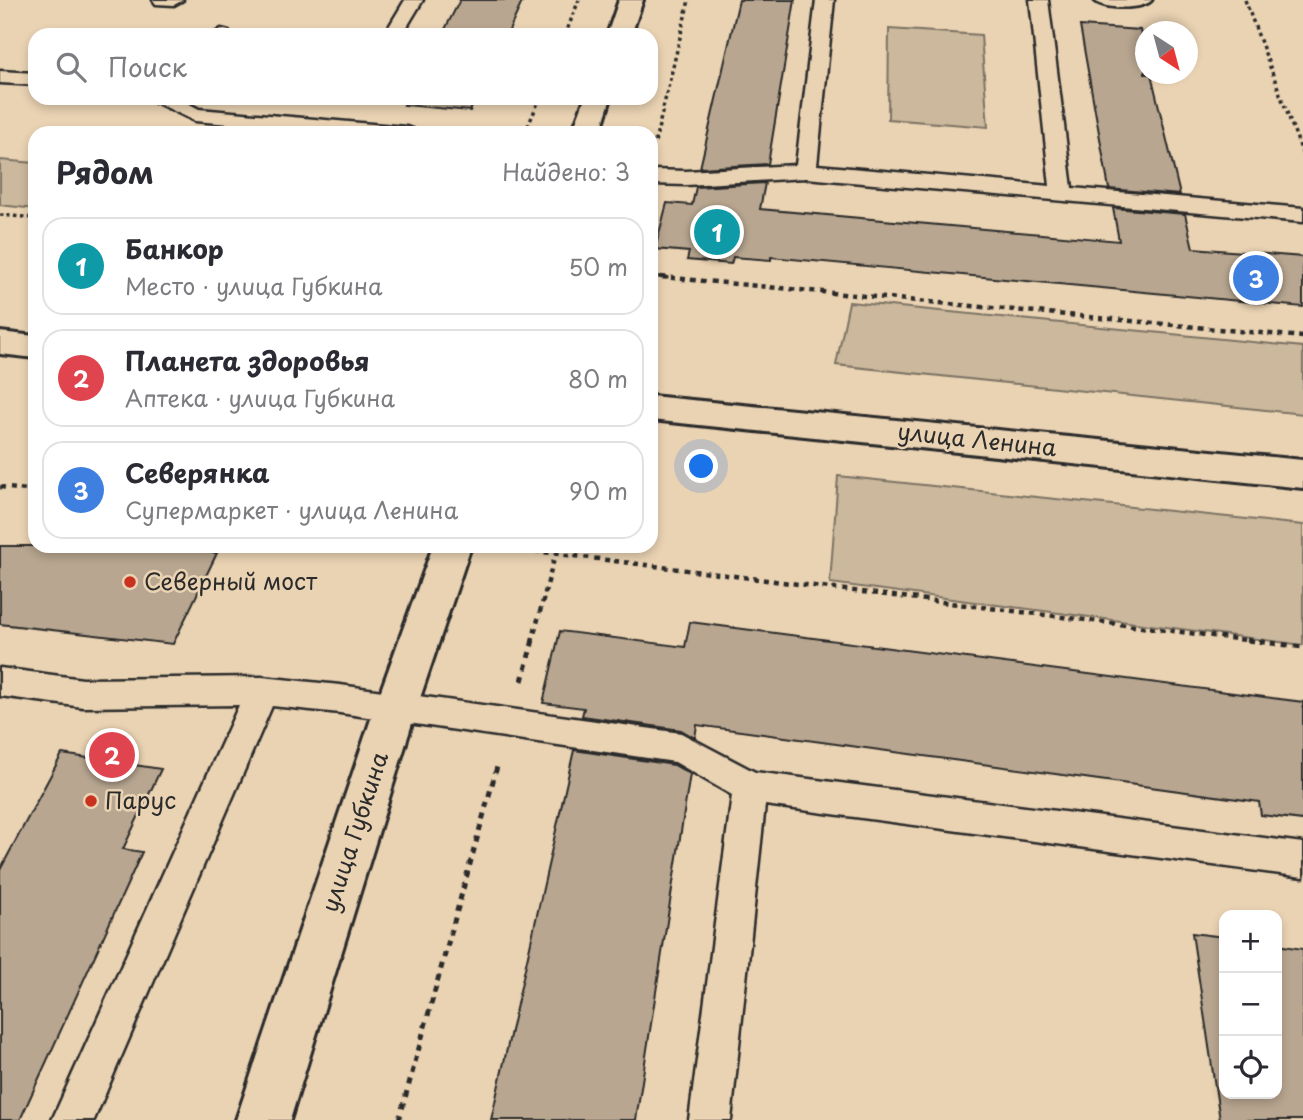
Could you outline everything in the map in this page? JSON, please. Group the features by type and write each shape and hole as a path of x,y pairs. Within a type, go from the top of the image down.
{"street":[{"path":"621,28 631,0"},
{"path":"588,126 596,105"},
{"path":"0,343 28,345"},
{"name":"улица Ленина","path":"658,409 1303,474"},
{"name":"улица Губкина","path":"262,1120 396,707 450,553"}],"lane":[{"path":"162,0 174,0"},
{"path":"397,28 414,0"},
{"path":"806,171 825,0"},
{"path":"1039,0 1062,193"},
{"path":"1103,0 1143,0"},
{"path":"0,77 28,79"},
{"path":"175,105 195,116 320,126"},
{"path":"658,177 806,171 1303,215"},
{"path":"0,682 83,693 262,691 396,707 681,748 750,787 1303,860"},
{"path":"74,1120 262,691"},
{"path":"710,1120 750,787"}],"path":[{"path":"568,28 579,0"},
{"path":"658,131 689,0"},
{"path":"1245,0 1303,155"},
{"path":"528,126 537,105"},
{"path":"0,215 28,217"},
{"path":"658,277 1303,337"},
{"path":"0,487 28,490"},
{"path":"541,553 1303,647"},
{"path":"400,1120 555,555"}],"shaded area":[{"path":"889,29 981,35 988,127 888,119"},
{"path":"0,160 28,162 28,208 0,205"},
{"path":"849,302 1303,347 1303,414 836,365"},
{"path":"838,476 1303,525 1303,645 830,583"}],"building":[{"path":"460,0 523,0 510,28 446,28"},
{"path":"739,0 795,0 768,164 700,168"},
{"path":"1080,26 1135,30 1135,84 1153,84 1180,195 1109,189"},
{"path":"404,105 473,105 470,111"},
{"path":"765,183 760,209 1119,241 1113,208 1185,214 1193,248 1303,257 1303,307 771,257 771,260 733,257 731,264 687,260 689,252 658,249 658,238 667,203 692,205 696,187"},
{"path":"0,546 28,546 28,553 217,553 173,644 0,624"},
{"path":"690,622 1303,702 1303,820 1261,815 1259,802 697,725 695,738 681,730 582,716 584,708 543,703 560,631 685,647"},
{"path":"574,750 674,765 690,774 636,1120 491,1120"},
{"path":"62,754 161,769 123,849 142,852 20,1120 0,1120 0,870"},
{"path":"1192,933 1219,936 1219,1099 1282,1099 1282,946 1303,949 1303,1120 1220,1120"}],"place":[{"name":"Банкор","path":"717,232"},
{"name":"Северянка","path":"1256,278"},
{"name":"Северный мост","path":"130,582"},
{"name":"Планета здоровья","path":"112,755"},
{"name":"Парус","path":"91,801"}]}
